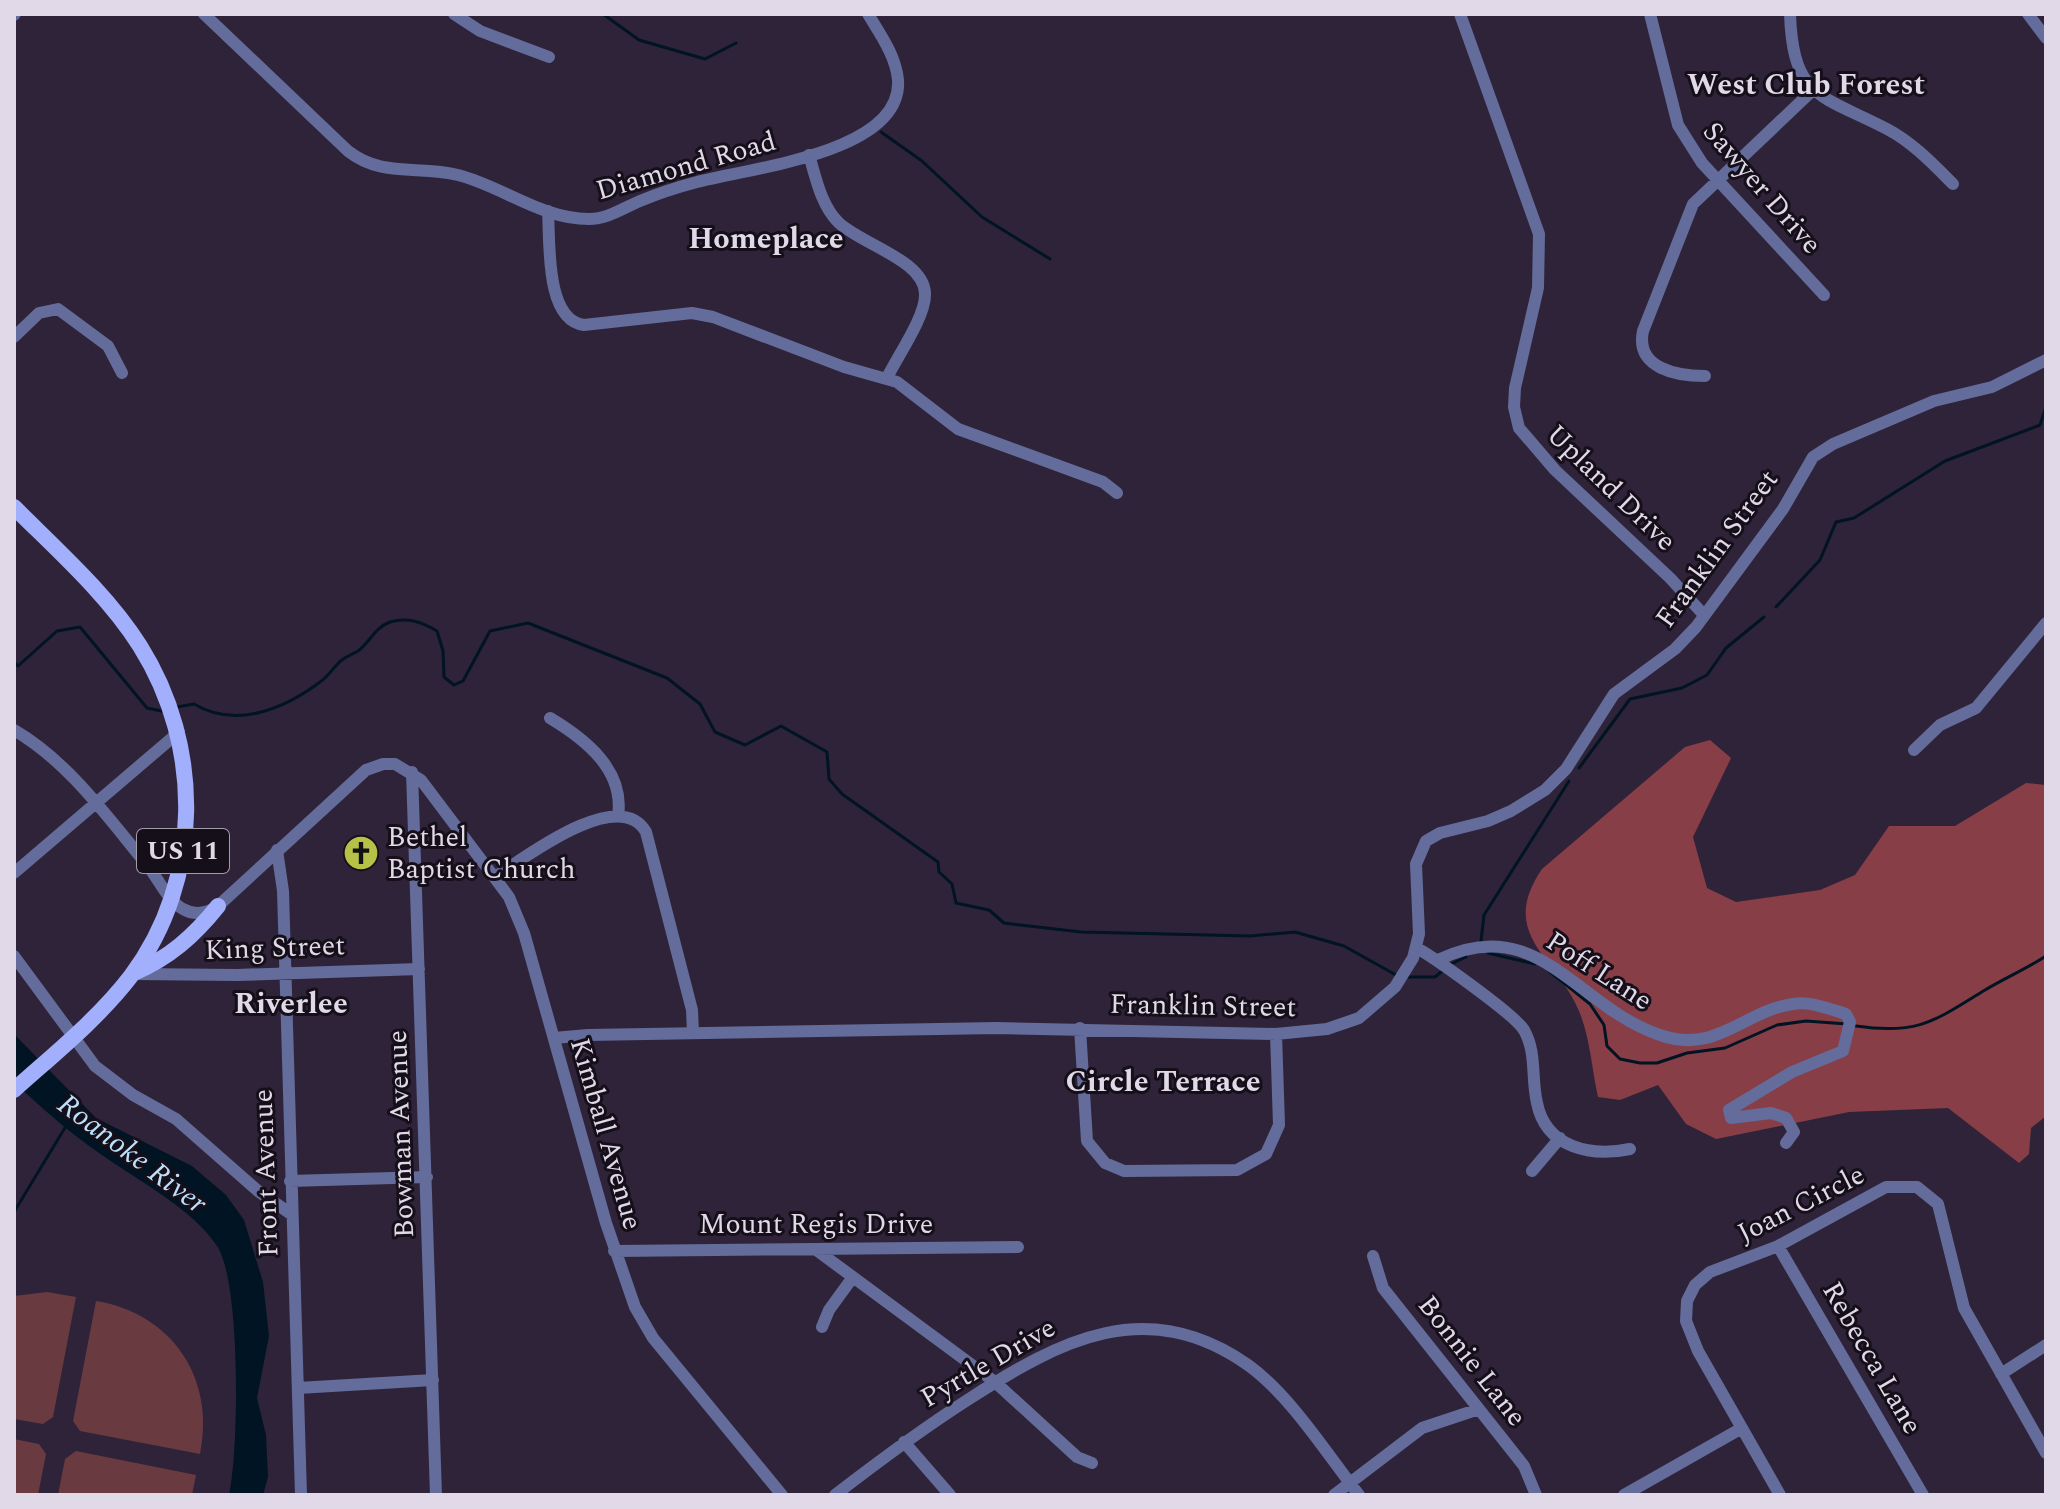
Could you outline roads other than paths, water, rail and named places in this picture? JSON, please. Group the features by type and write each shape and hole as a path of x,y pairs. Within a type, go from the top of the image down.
{"main road":[{"name":"US 11","path":"14,507 120,619 153,668 174,717 185,767 186,819 172,900 157,933 132,974 59,1050 14,1090"},
{"path":"132,974 160,962 179,947 218,906"}],"street":[{"name":"Diamond Road","path":"204,14 358,158 387,169 462,176 548,211 577,218 600,218 660,192 809,155 867,133 892,109 898,88 896,67 868,14"},
{"path":"454,14 491,36 549,57"},
{"name":"Upland Drive","path":"1460,14 1539,234 1538,288 1515,388 1514,407 1519,428 1555,470 1670,578 1704,615"},
{"name":"Sawyer Drive","path":"1650,14 1678,125 1694,153 1824,295"},
{"path":"1790,14 1797,62 1812,91 1903,139 1953,184"},
{"path":"2028,14 2046,38"},
{"path":"1705,376 1665,371 1646,354 1642,338 1688,215 1699,197 1717,179 1812,91"},
{"path":"809,155 825,204 839,223 910,266 924,286 924,303 887,378"},
{"path":"548,211 557,303 571,321 584,325 665,315 704,314 844,367 887,378 907,388 958,429 1103,482 1117,493"},
{"path":"14,337 39,313 58,309 108,346 122,373"},
{"name":"Franklin Street","path":"554,1038 1080,1028 1276,1034 1345,1024 1369,1011 1406,973 1417,948 1416,864 1426,841 1440,833 1488,821 1545,790 1566,769 1614,694 1675,649 1704,615 1783,509 1805,467 1822,450 1934,401 1992,387 2046,360"},
{"path":"1914,750 1940,725 1976,708 2046,623"},
{"path":"14,873 94,803 174,717"},
{"path":"550,718 584,741 607,767 619,795 618,816"},
{"path":"14,730 46,750 94,803 172,900 192,913 205,913 218,906 366,770 391,764 412,772"},
{"name":"Kimball Avenue","path":"412,772 434,794 495,877 520,922 614,1251 635,1307 653,1338 782,1495"},
{"name":"Bowman Avenue","path":"412,772 436,1495"},
{"path":"495,877 573,829 618,816 635,819 646,832 671,922 677,961 692,1010 693,1033"},
{"name":"Front Avenue","path":"277,850 283,891 301,1495"},
{"name":"Poff Lane","path":"1444,965 1457,950 1483,945 1536,955 1623,1017 1676,1039 1718,1036 1794,1004 1814,1005 1846,1014 1850,1022 1843,1051 1792,1072 1729,1110 1731,1118 1771,1113 1786,1118 1794,1132 1786,1143"},
{"path":"1417,948 1516,1019 1532,1046 1540,1116 1560,1138 1593,1153 1630,1149"},
{"path":"14,956 95,1066 115,1083 176,1119 258,1191 291,1214"},
{"name":"King Street","path":"132,974 419,969"},
{"path":"1080,1028 1087,1141 1105,1163 1124,1171 1237,1170 1266,1154 1279,1125 1276,1034"},
{"path":"1532,1171 1560,1138"},
{"path":"290,1181 427,1177"},
{"name":"Joan Circle","path":"1780,1495 1691,1336 1685,1312 1687,1301 1695,1285 1710,1272 1778,1246 1886,1187 1910,1185 1927,1192 1942,1212 1964,1308 2046,1453"},
{"name":"Rebecca Lane","path":"1778,1246 1923,1495"},
{"name":"Mount Regis Drive","path":"614,1251 1018,1247"},
{"path":"815,1249 995,1382 1077,1457 1092,1463"},
{"name":"Bonnie Lane","path":"1373,1256 1383,1288 1524,1466 1536,1495"},
{"path":"822,1327 829,1310 853,1277"},
{"name":"Pyrtle Drive","path":"835,1495 904,1442 1045,1353 1091,1335 1152,1329 1200,1340 1226,1351 1264,1378 1359,1495"},
{"path":"2001,1374 2046,1345"},
{"path":"298,1388 433,1380"},
{"path":"1334,1495 1422,1428 1479,1409"},
{"path":"1624,1495 1742,1428"},
{"path":"904,1442 950,1495"}],"water":[{"name":"Roanoke River","path":"14,1034 96,1118 192,1166 226,1195 244,1220 263,1282 269,1336 257,1398 266,1435 268,1477 263,1495 229,1495 235,1443 236,1368 230,1294 225,1265 217,1246 194,1220 79,1139 17,1085"}],"waterway":[{"path":"603,14 639,40 705,59 736,43"},
{"path":"881,132 922,161 982,217 1050,259"},
{"path":"1776,607 1820,560 1836,522 1854,518 1945,461 2040,425 2046,407"},
{"path":"1579,768 1630,699 1682,688 1707,675 1726,648 1764,617"},
{"path":"177,707 194,704 226,715 243,715 275,707 323,680 339,662 358,651 376,631 390,622 403,620 437,631 443,651 444,677 454,685 463,681 490,631 528,623 667,678 700,704 715,732 745,745 781,726 827,752 829,779 842,794 938,862 939,872 952,884 956,903 989,910 1004,923 1081,932 1250,936 1295,932 1344,946 1396,975"},
{"path":"14,662 18,666 57,631 80,627 147,708 166,712"},
{"path":"1481,941 1484,915 1569,781"},
{"path":"1488,953 1535,964"},
{"path":"1856,1026 1896,1029 1925,1023 2046,956"},
{"path":"1451,964 1466,957"},
{"path":"1408,977 1435,977 1442,971"},
{"path":"1549,971 1590,1004 1604,1025 1607,1046 1620,1059 1640,1063 1657,1063 1687,1053 1725,1048 1777,1025 1806,1021 1847,1024"},
{"name":"Roanoke River","path":"14,1212 66,1126"}],"place":[{"name":"Bethel Baptist Church","path":"361,853"}],"district":[{"name":"West Club Forest","path":"1806,85"},
{"name":"Homeplace","path":"766,239"},
{"name":"Riverlee","path":"291,1004"},
{"name":"Circle Terrace","path":"1163,1082"}]}
